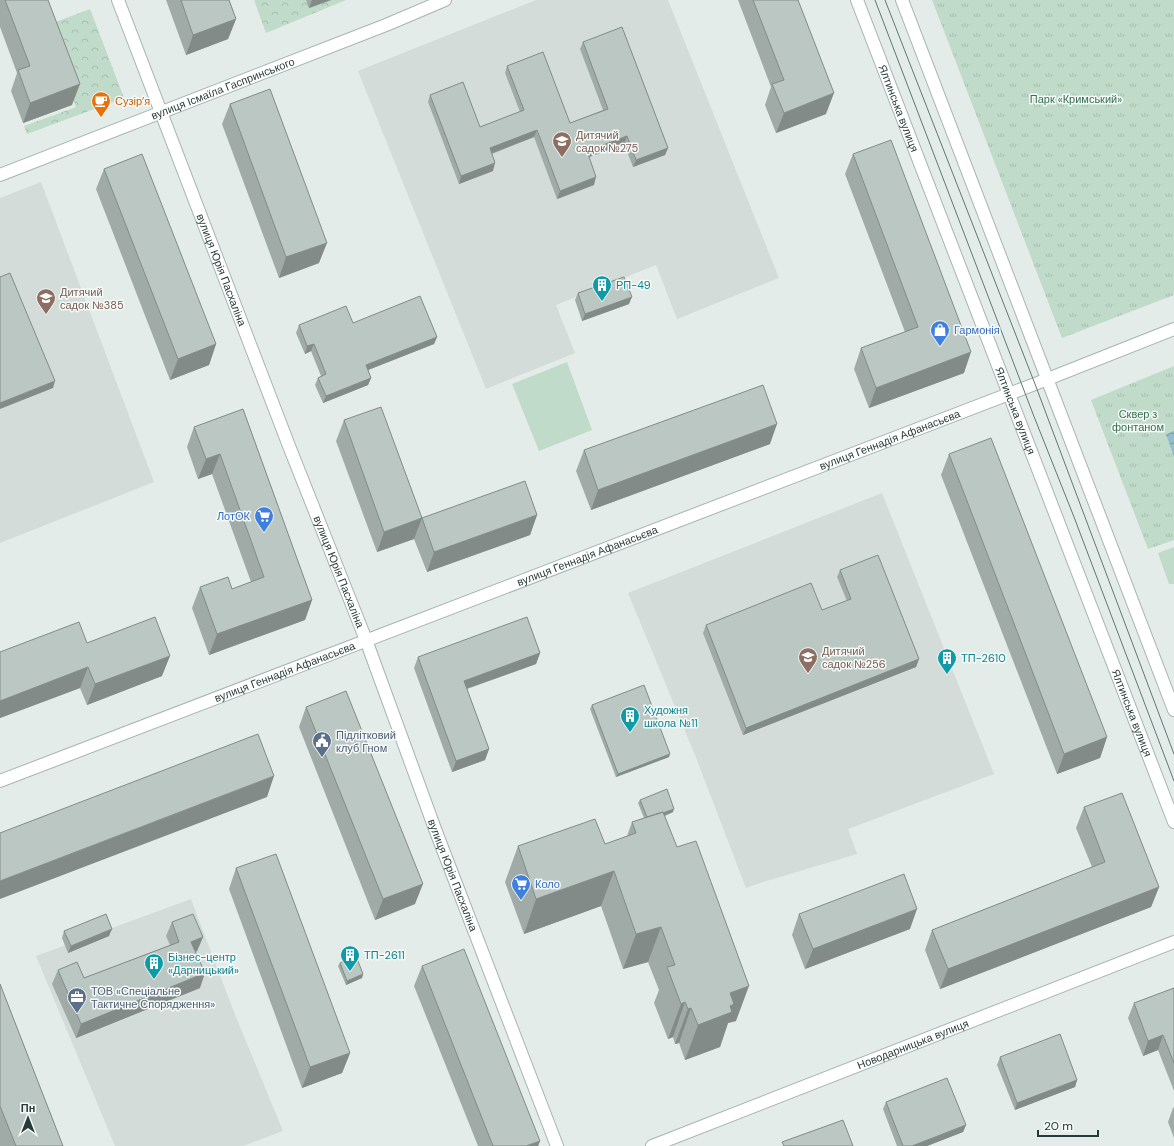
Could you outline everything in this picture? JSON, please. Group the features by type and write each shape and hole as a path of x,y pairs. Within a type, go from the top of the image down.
{"street":[{"name":"вулиця Юрія Пасхаліна","path":"118,0 288,446 366,640 437,835 556,1146"},
{"name":"вулиця Ісмаїла Гаспринського","path":"0,175 386,25 445,0"},
{"name":"Ялтинська вулиця","path":"857,0 1174,822"},
{"path":"902,0 1174,710"},
{"name":"вулиця Геннадія Афанасьєва","path":"0,781 1009,394 1174,329"},
{"name":"Новодарницька вулиця","path":"652,1146 1174,942"}],"shaded area":[{"name":"Дитячий садок №275","path":"536,0 668,0 779,278 677,319 656,265 556,305 575,353 486,389 358,71"},
{"name":"Дитячий садок №385","path":"41,182 154,482 0,543 0,198"},
{"name":"Дитячий садок №256","path":"882,493 994,774 848,829 857,854 746,888 695,755 628,593"},
{"path":"191,899 234,1012 283,1131 243,1146 115,1146 36,956"}],"green space":[{"path":"254,0 346,0 266,33"},
{"name":"Парк «Кримський»","path":"932,0 1174,0 1174,295 1062,338"},
{"path":"90,9 124,98 27,134 24,126 76,107 45,26"},
{"path":"567,362 592,430 539,451 512,384"},
{"name":"Сквер з фонтаном","path":"1174,366 1174,540 1148,549 1091,400"},
{"path":"1174,547 1174,584 1169,584 1158,553"}],"water":[{"path":"1174,431 1174,457 1166,434"}],"building":[{"path":"5,0 48,0 80,84 30,103 18,70 30,66"},
{"path":"181,0 229,0 236,19 193,35"},
{"path":"753,0 798,0 834,93 784,113 772,84 784,80"},
{"path":"622,27 668,148 636,160 627,136 587,151 596,177 560,191 537,130 490,148 495,163 461,176 430,95 463,82 480,127 524,110 507,66 543,52 570,123 608,109 583,42"},
{"path":"270,89 327,243 286,257 230,104"},
{"path":"891,140 971,352 876,388 861,348 918,327 853,154"},
{"path":"142,154 216,344 178,359 104,169"},
{"path":"10,273 55,381 0,403 0,277"},
{"name":"РП-49","path":"624,277 632,297 585,314 578,293"},
{"path":"420,296 437,337 366,365 371,378 326,396 318,378 326,374 314,344 307,346 299,325 346,306 353,323"},
{"path":"763,385 777,424 598,490 584,450"},
{"path":"381,407 422,518 384,532 344,420"},
{"path":"243,409 312,600 217,634 200,587 228,577 232,589 264,577 220,454 206,459 194,427"},
{"path":"991,438 1107,737 1064,754 949,454"},
{"path":"525,481 537,515 434,552 422,518"},
{"path":"878,555 919,659 746,728 706,625 811,583 822,610 851,599 840,570"},
{"path":"155,617 170,656 95,684 88,667 0,701 0,652 79,622 87,643"},
{"path":"527,617 540,653 464,681 489,749 456,761 418,657"},
{"name":"Художня школа №11","path":"644,685 670,754 618,774 592,705"},
{"path":"346,691 423,884 383,899 306,707"},
{"path":"258,734 274,776 0,881 0,833"},
{"path":"667,789 674,809 647,817 640,800"},
{"path":"1122,793 1159,887 948,969 932,930 1105,862 1084,807"},
{"path":"663,812 677,847 696,841 749,986 730,993 734,1004 730,1006 732,1012 698,1025 691,1008 688,1009 685,1002 681,1004 667,967 675,965 661,927 636,934 614,871 536,899 518,846 595,819 605,844 636,833 632,822"},
{"path":"276,854 350,1053 310,1067 236,868"},
{"path":"904,874 917,909 813,949 799,914"},
{"path":"106,914 112,929 71,946 64,931"},
{"name":"Бізнес-центр «Дарницький»","path":"193,914 203,937 191,942 205,973 81,1024 58,970 77,962 84,978 179,942 172,922"},
{"path":"464,949 540,1141 526,1146 493,1146 422,966"},
{"name":"ТП-2611","path":"356,956 363,974 347,981 340,963"},
{"path":"0,984 63,1146 16,1146 0,1106"},
{"path":"1174,988 1174,1063 1163,1035 1148,1041 1134,1003"},
{"path":"1060,1034 1077,1080 1017,1103 1000,1057"},
{"path":"947,1078 966,1125 912,1146 903,1146 886,1102"},
{"path":"843,1120 853,1146 784,1146 782,1142"}],"tram line":[{"path":"875,0 1174,781"},
{"path":"885,0 1035,384 1174,754"}],"place":[{"name":"Сузір’я","path":"101,118"},
{"name":"Дитячий садок №275","path":"562,158"},
{"name":"РП-49","path":"602,302"},
{"name":"Дитячий садок №385","path":"46,315"},
{"name":"Гармонія","path":"940,347"},
{"name":"ЛотОК","path":"264,533"},
{"name":"Дитячий садок №256","path":"808,674"},
{"name":"ТП-2610","path":"947,675"},
{"name":"Художня школа №11","path":"630,733"},
{"name":"Підлітковий клуб Гном","path":"322,758"},
{"name":"Коло","path":"521,901"},
{"name":"ТП-2611","path":"350,972"},
{"name":"Бізнес-центр «Дарницький»","path":"154,980"},
{"name":"ТОВ «Спеціальне Тактичне Спорядження»","path":"77,1014"}]}
